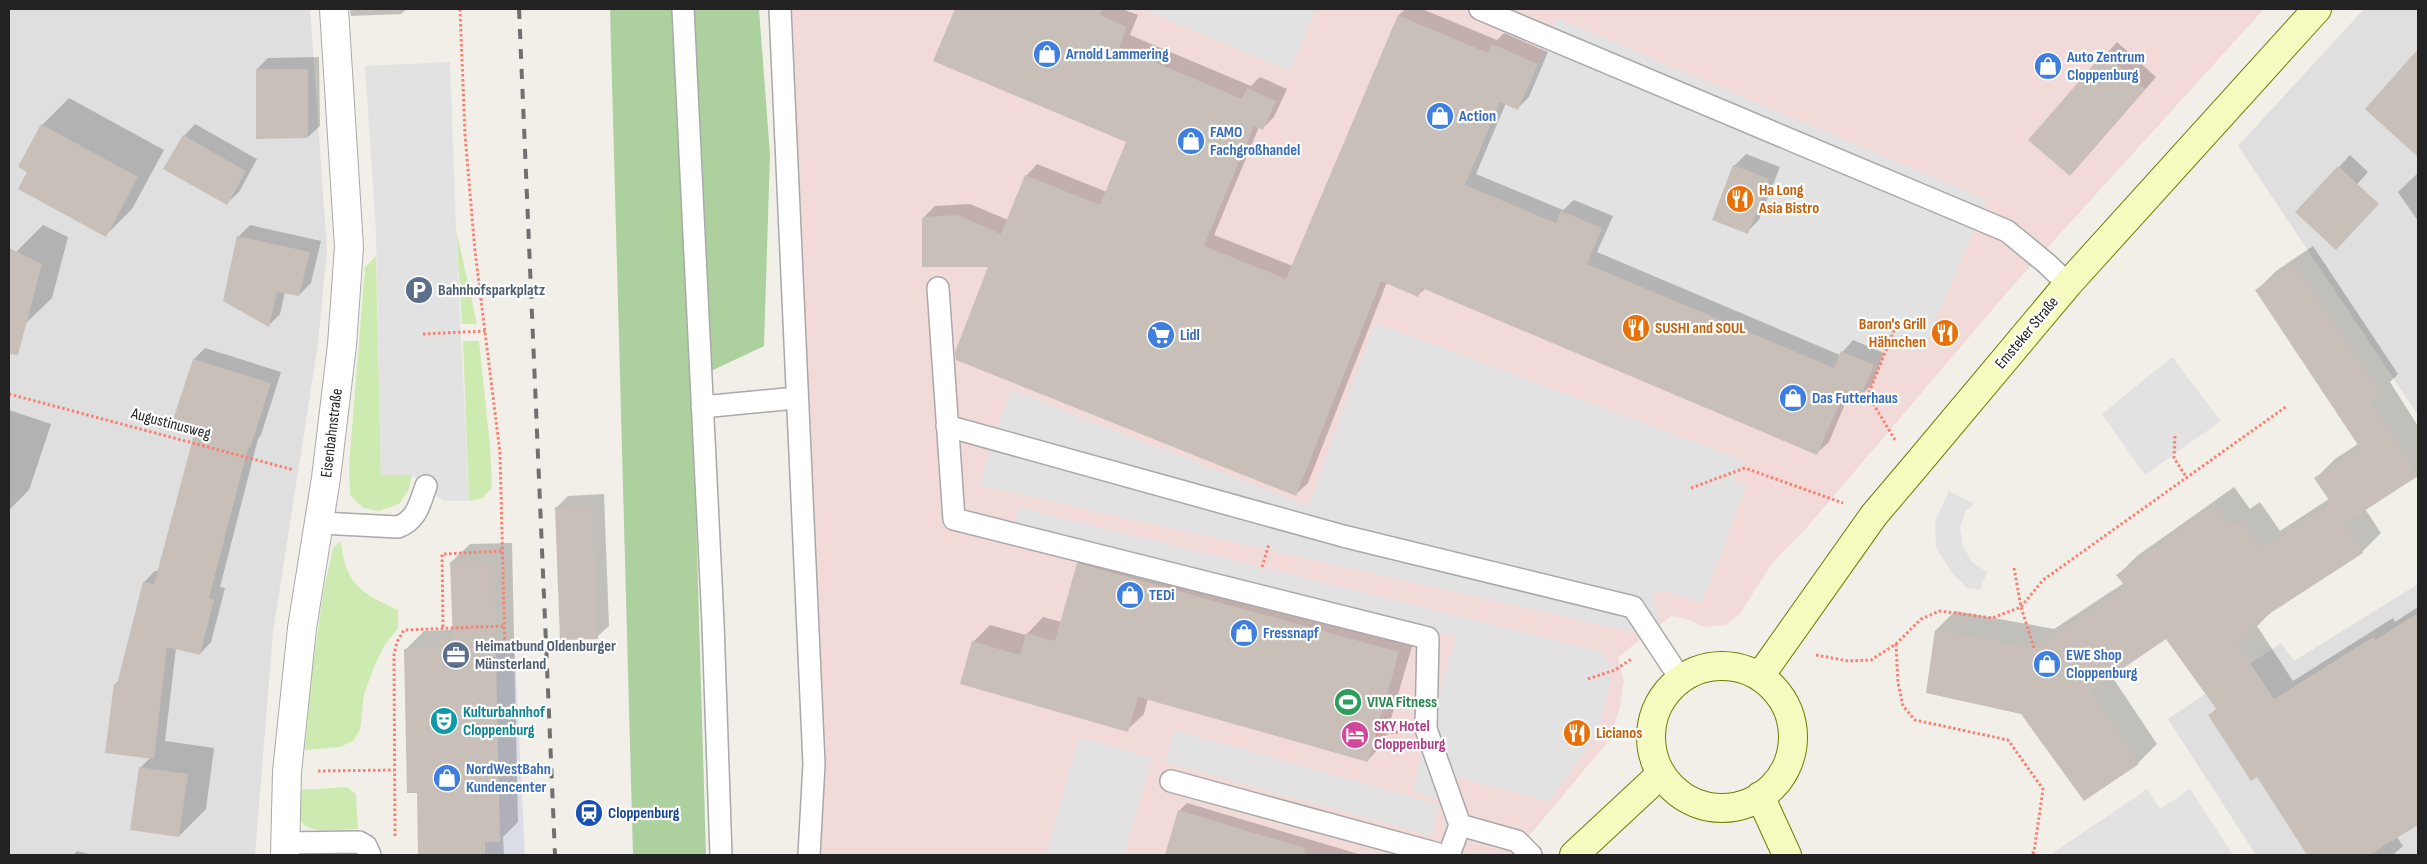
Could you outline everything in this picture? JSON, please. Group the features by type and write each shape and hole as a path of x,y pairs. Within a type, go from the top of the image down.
{"street":[{"name":"Eisenbahnstraße","path":"284,849 287,772 302,628 326,478 342,345 349,247 334,9"},
{"name":"Emsteker Straße","path":"1760,676 1874,514 2068,284 2317,9"},
{"path":"1720,665 1741,668 1760,676 1775,688 1785,704 1792,722 1793,741 1789,760 1780,777 1760,796 1739,806 1716,808 1695,803 1675,791 1660,774 1652,754 1650,733 1655,712 1665,693 1680,678 1699,669 1720,665"},
{"path":"1574,855 1660,774"},
{"path":"1760,796 1787,855"}],"lane":[{"path":"684,9 721,855"},
{"path":"780,9 796,398 814,764 809,855"},
{"path":"1480,9 2007,231 2068,284"},
{"path":"938,288 954,519 1428,638 1426,729 1460,825 1449,855"},
{"path":"702,407 796,398"},
{"path":"947,426 1276,517 1633,607 1680,678"},
{"path":"320,523 398,527 408,523 413,517 426,486"},
{"path":"1171,781 1442,855"},
{"path":"1460,825 1517,841 1531,855"},
{"path":"284,849 359,842 366,846 370,855"}],"path":[{"path":"460,9 464,135 474,251 486,331 500,453 505,652"},
{"path":"1895,328 1868,395 1912,469"},
{"path":"423,334 486,331"},
{"name":"Augustinusweg","path":"9,394 326,478"},
{"path":"1786,637 1814,654 1848,661 1871,660 1896,644 1921,619 1940,611 1992,618 2021,607 2043,580 2287,406"},
{"path":"2175,436 2174,458 2188,478"},
{"path":"1691,488 1745,468 1874,514"},
{"path":"1255,594 1276,517"},
{"path":"443,627 442,554 502,551"},
{"path":"2014,568 2021,607 2034,648"},
{"path":"395,846 394,655 397,642 404,630 504,626"},
{"path":"1588,679 1615,670 1656,642"},
{"path":"1896,644 1898,683 1903,706 1914,720 2008,740 2042,789 2034,852 2030,855"},
{"path":"287,772 395,770"}],"shaded area":[{"path":"9,9 310,9 327,250 318,344 273,632 255,855 9,855"},
{"path":"785,9 2264,9 2010,289 1809,525 1773,562 1739,615 1726,625 1704,627 1687,619 1671,616 1618,657 1624,681 1620,706 1610,739 1513,855 817,855"},
{"path":"1142,9 1316,9 1290,71"},
{"path":"2364,9 2418,9 2418,415 2238,146"},
{"path":"1557,18 1987,200 1922,353 1886,338 1874,365 1841,351 1834,368 1587,264 1602,228 1562,211 1556,223 1465,185 1500,102 1518,110"},
{"name":"Bahnhofsparkplatz","path":"450,62 469,501 443,501 412,475 381,475 376,233 365,66"},
{"path":"1375,323 1744,460 1734,480 1747,486 1702,604 1667,591 1655,592 1653,602 1660,616 1633,632 979,485 997,427 1012,390 1308,506"},
{"path":"2172,357 2221,421 2145,475 2102,414"},
{"path":"1949,491 1974,504 1965,512 1960,527 1963,546 1972,562 1987,572 1980,590 1967,588 1953,574 1936,548 1935,521"},
{"path":"1018,507 1601,652 1610,663 1611,679 1598,733 1549,802 1456,777 1442,799 1412,792 1456,637 1013,527"},
{"path":"2418,584 2418,855 2256,855 2168,719 2281,643 2294,661"},
{"path":"481,639 496,651 515,652 525,855 485,855"},
{"path":"1174,730 1440,805 1431,836 1165,762"},
{"path":"1079,737 1152,758 1124,855 1046,855"},
{"path":"2147,789 2160,809 2190,789 2233,855 2050,855"}],"green space":[{"path":"610,9 759,9 770,155 764,346 692,380 706,855 633,855"},
{"path":"456,229 477,324 462,324"},
{"path":"376,256 381,475 412,475 409,489 399,504 379,511 363,508 350,495 349,466 365,267"},
{"path":"463,341 479,341 490,445 492,487 483,498 469,501"},
{"path":"341,541 346,568 351,577 365,592 398,610 398,628 384,646 374,667 364,694 360,730 353,741 340,747 305,750 312,671 323,594 333,548"},
{"path":"347,787 356,794 358,829 314,829 300,821 298,814 300,790"}],"building":[{"path":"955,9 1103,9 1100,15 1127,27 1119,47 1242,99 1247,88 1276,101 1263,130 1254,126 1204,246 1286,279 1398,15 1488,53 1492,44 1538,64 1518,110 1500,102 1465,185 1556,223 1561,211 1602,228 1587,264 1834,368 1841,351 1874,365 1860,398 1845,391 1817,455 1422,288 1418,297 1381,281 1296,496 956,360 955,352 988,267 922,267 922,217 958,215 1001,234 1025,175 1100,205 1126,142 933,61"},
{"path":"2418,49 2418,157 2365,109"},
{"path":"2104,53 2145,89 2070,176 2028,140"},
{"path":"256,69 308,69 308,138 256,139"},
{"path":"41,124 138,177 106,237 18,189 27,172 18,167"},
{"path":"183,135 246,171 227,205 163,169"},
{"name":"Ha Long Asia Bistro","path":"1733,165 1769,179 1748,234 1712,220"},
{"path":"2338,166 2379,204 2336,250 2295,212"},
{"path":"237,236 310,252 299,296 277,292 269,327 223,301"},
{"path":"9,248 42,264 18,355 9,354"},
{"path":"2294,264 2380,394 2370,401 2418,476 2344,524 2363,553 2249,627 2253,632 2237,644 2274,699 2373,637 2375,640 2418,613 2418,825 2369,855 2307,855 2257,777 2251,781 2208,715 2217,710 2166,639 2090,691 2139,764 2084,801 2021,714 1926,693 1935,630 2034,648 2126,587 2116,575 2214,505 2231,527 2241,521 2261,549 2331,503 2314,478 2360,448 2255,290"},
{"path":"193,359 271,383 250,448 248,448 209,598 214,600 200,655 167,647 154,759 105,753 114,684 117,684 143,582 154,584 195,431 172,423"},
{"path":"593,505 598,639 560,640 555,507"},
{"name":"Kulturbahnhof Cloppenburg","path":"494,561 500,842 485,842 485,855 418,855 417,793 407,793 404,649 439,648 438,640 453,640 450,562"},
{"path":"1077,563 1399,652 1368,762 1138,697 1128,732 960,684 972,641 1020,655 1026,633 1055,641"},
{"path":"139,767 188,774 179,837 130,830"},
{"path":"1178,810 1305,848 1304,855 1165,855"}],"railway":[{"path":"519,9 555,855"}],"place":[{"name":"Arnold Lammering","path":"1047,54"},
{"name":"Auto Zentrum Cloppenburg","path":"2048,66"},
{"name":"Action","path":"1440,116"},
{"name":"FAMO Fachgroßhandel","path":"1191,141"},
{"name":"Ha Long Asia Bistro","path":"1740,199"},
{"name":"Bahnhofsparkplatz","path":"419,290"},
{"name":"SUSHI and SOUL","path":"1636,328"},
{"name":"Baron's Grill Hähnchen","path":"1945,333"},
{"name":"Lidl","path":"1161,335"},
{"name":"Das Futterhaus","path":"1793,398"},
{"name":"TEDi","path":"1130,595"},
{"name":"Fressnapf","path":"1244,633"},
{"name":"Heimatbund Oldenburger Münsterland","path":"456,655"},
{"name":"EWE Shop Cloppenburg","path":"2047,664"},
{"name":"VIVA Fitness","path":"1348,702"},
{"name":"Kulturbahnhof Cloppenburg","path":"444,721"},
{"name":"Licianos","path":"1577,733"},
{"name":"SKY Hotel Cloppenburg","path":"1355,735"},
{"name":"NordWestBahn Kundencenter","path":"447,778"},
{"name":"Cloppenburg","path":"589,813"}]}
